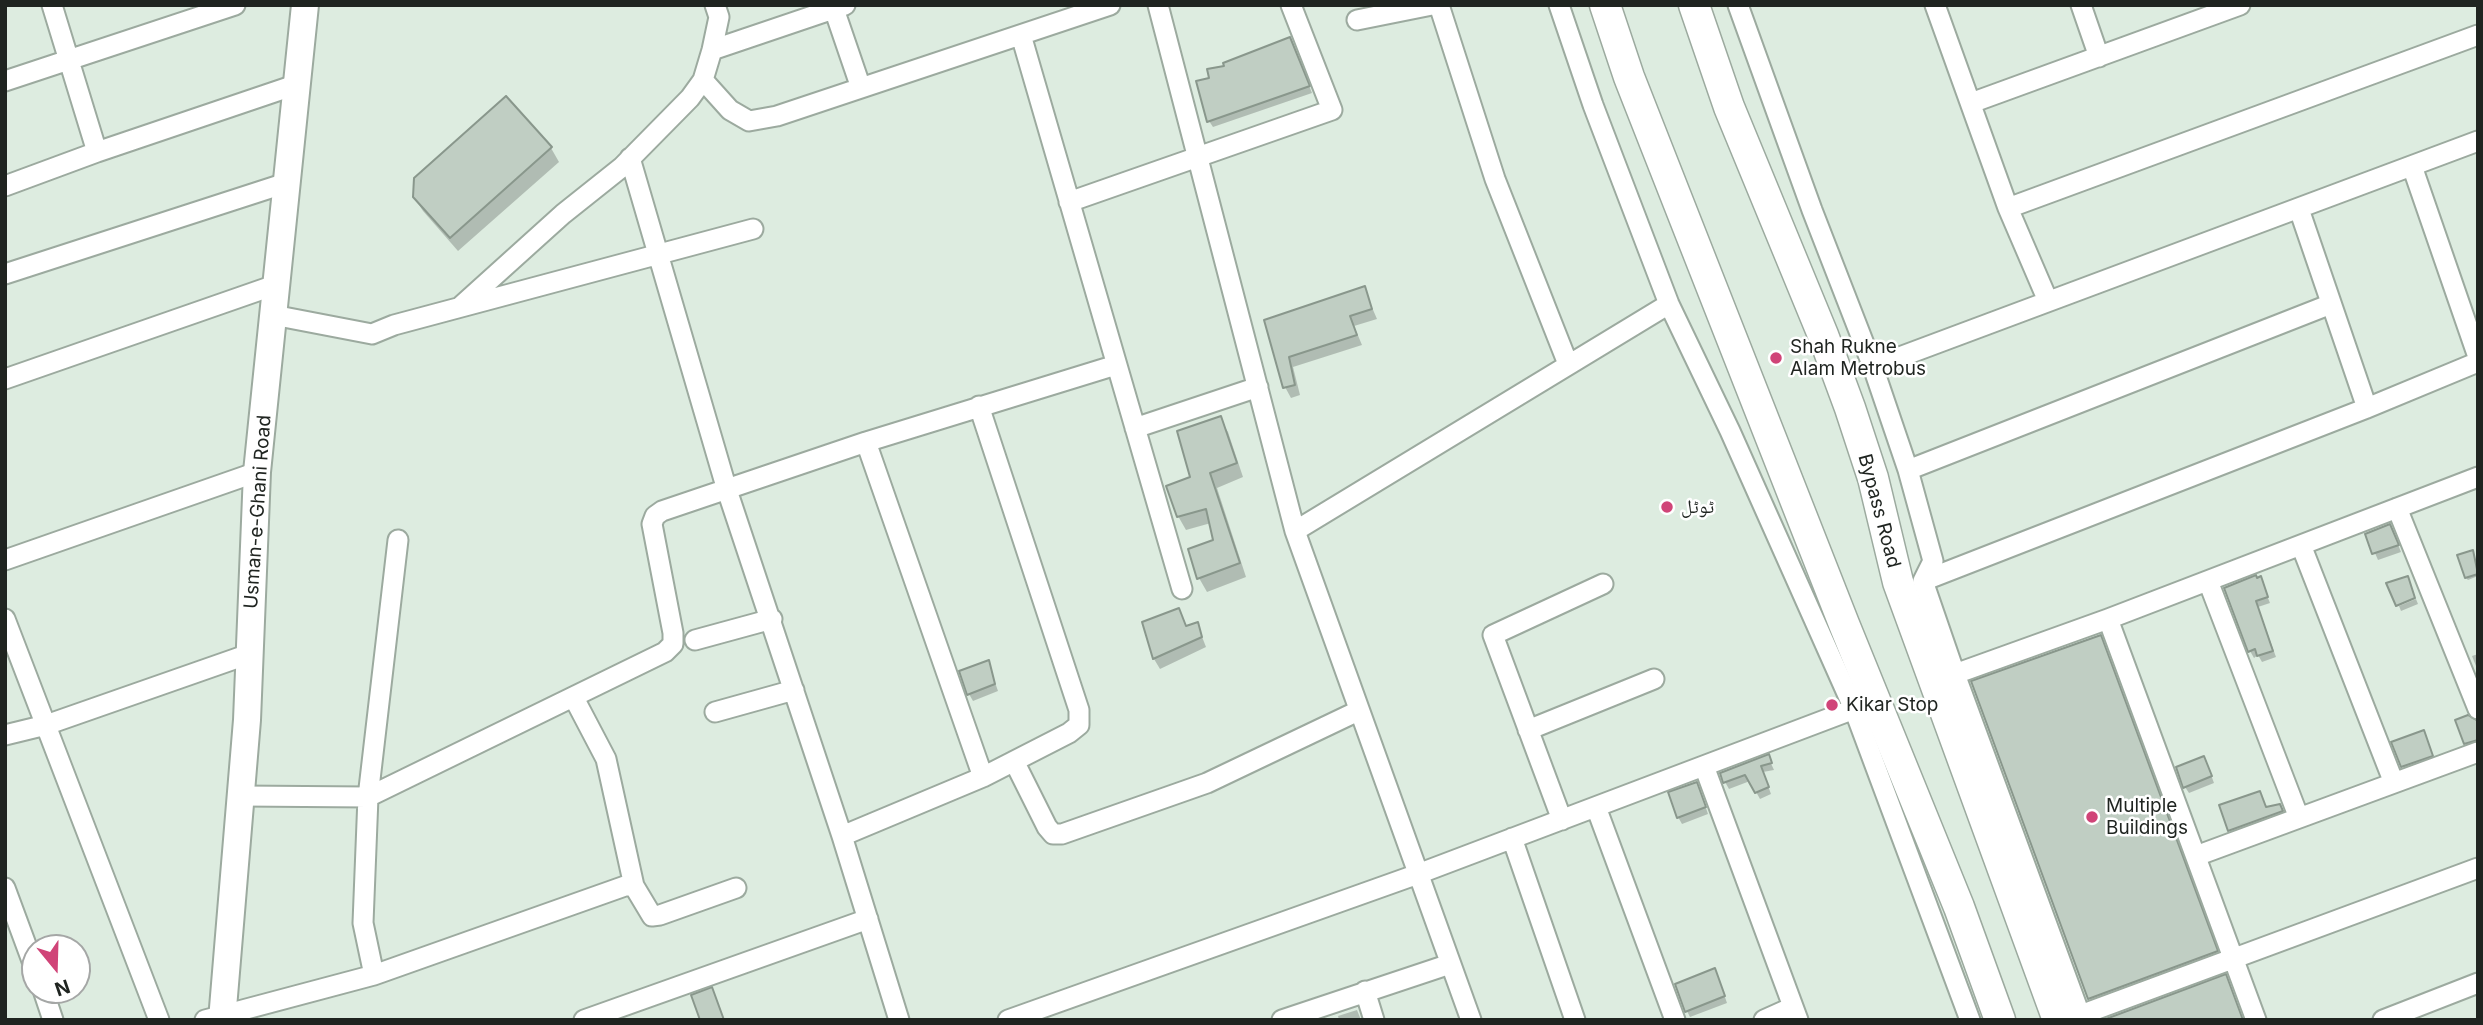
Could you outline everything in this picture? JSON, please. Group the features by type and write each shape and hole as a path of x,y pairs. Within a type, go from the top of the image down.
{"main road":[{"name":"Usman-e-Ghani Road","path":"216,1018 241,796 257,472 305,5"},
{"path":"1605,5 1629,76 1844,624 1959,907 2000,1020"},
{"name":"Bypass Road","path":"1694,5 1729,107 1813,309 1850,408 1873,478 1898,582 2072,1019"}],"street":[{"path":"52,5 97,152"},
{"path":"5,81 235,5"},
{"path":"457,309 630,158 690,98 703,80 712,50 719,17 715,5"},
{"path":"703,80 730,110 749,121 776,116 1110,5"},
{"path":"1158,5 1295,531 1471,1020"},
{"path":"1069,202 1332,110 1291,5"},
{"path":"1357,20 1432,5"},
{"path":"1439,5 1495,179 1568,365"},
{"path":"1559,5 1593,106 1669,304 1730,431 1854,709 1970,1020"},
{"path":"1738,5 1812,210 1873,366 1908,470 1933,561 1923,581 2072,1019 2478,868"},
{"path":"1935,5 2008,208 2048,300"},
{"path":"2081,5 2099,57"},
{"path":"712,50 840,7 861,88"},
{"path":"1971,103 2231,7"},
{"path":"1021,35 1182,589"},
{"path":"2008,208 2478,35"},
{"path":"5,186 295,85"},
{"path":"1873,366 2478,141"},
{"path":"630,158 727,490 772,619 899,1020"},
{"path":"1923,581 2367,408 2478,359 2412,166"},
{"path":"5,274 286,183"},
{"path":"2299,209 2367,408"},
{"path":"273,315 372,334 753,229"},
{"path":"5,379 275,285"},
{"path":"1295,531 1669,304"},
{"path":"1908,470 2331,304"},
{"path":"241,796 368,797 665,652 673,644 673,634 652,524 655,516 662,511 866,442 1116,365"},
{"path":"1135,428 1258,387"},
{"path":"842,836 983,777 1069,733 1079,724 1079,710 979,406"},
{"path":"866,442 983,777"},
{"path":"5,560 257,472"},
{"path":"1955,674 2108,619 2478,477"},
{"path":"2397,508 2478,709"},
{"path":"374,975 363,923 368,797 398,540"},
{"path":"2301,545 2394,783"},
{"path":"2208,581 2299,818"},
{"path":"1562,820 1493,635 1603,584"},
{"path":"5,619 159,1020"},
{"path":"695,640 772,619"},
{"path":"2108,619 2256,1020"},
{"path":"5,734 46,725 249,654"},
{"path":"1528,730 1654,679"},
{"path":"715,712 794,690"},
{"path":"574,698 606,759 634,886 652,916 736,888"},
{"path":"1016,1018 1418,874 1854,709"},
{"path":"1014,761 1047,827 1053,834 1062,834 1207,783 1358,711"},
{"path":"2196,856 2478,752"},
{"path":"1704,766 1795,1013 1764,1020"},
{"path":"1596,807 1675,1020"},
{"path":"1512,838 1575,1020"},
{"path":"216,1018 374,975 625,886 634,886"},
{"path":"5,888 22,934"},
{"path":"584,1020 868,919"},
{"path":"1282,1020 1450,964"},
{"path":"2383,1020 2478,983"},
{"path":"1365,991 1374,1020"}],"building":[{"path":"1290,37 1310,86 1207,122 1196,81 1209,78 1207,69 1224,66 1223,63"},
{"path":"506,96 552,147 450,238 413,197 414,178"},
{"path":"1365,286 1372,309 1350,316 1357,335 1289,357 1295,385 1283,388 1264,320"},
{"path":"1221,416 1237,463 1210,473 1240,563 1197,579 1188,549 1213,540 1206,509 1177,517 1166,486 1190,477 1177,431"},
{"path":"2390,524 2399,545 2372,554 2365,534"},
{"path":"2473,550 2478,574 2465,578 2457,555"},
{"path":"2256,575 2257,578 2261,576 2268,597 2256,601 2273,651 2257,656 2255,649 2248,652 2224,588"},
{"path":"2408,576 2415,598 2396,606 2386,583"},
{"path":"1179,608 1186,626 1198,622 1202,637 1153,659 1142,622"},
{"name":"Multiple Buildings","path":"2101,635 2218,951 2088,999 1971,681"},
{"path":"989,660 995,684 967,695 959,671"},
{"path":"2468,715 2478,721 2478,740 2464,744 2455,720"},
{"path":"2424,730 2433,756 2401,767 2391,742"},
{"path":"1769,754 1772,763 1761,766 1769,787 1755,793 1745,775 1723,783 1720,773"},
{"path":"2204,756 2212,776 2183,788 2176,767"},
{"path":"1697,782 1706,807 1677,818 1668,792"},
{"path":"2260,791 2266,807 2280,804 2283,811 2228,831 2219,805"},
{"path":"1715,968 1725,996 1685,1012 1675,984"},
{"path":"2226,974 2243,1020 2103,1020"},
{"path":"712,987 724,1020 700,1020 691,995"}],"place":[{"name":"Shah Rukne Alam Metrobus","path":"1776,358"},
{"name":"ٹوٹل","path":"1667,507"},
{"name":"Kikar Stop","path":"1832,705"},
{"name":"Multiple Buildings","path":"2092,817"}]}
